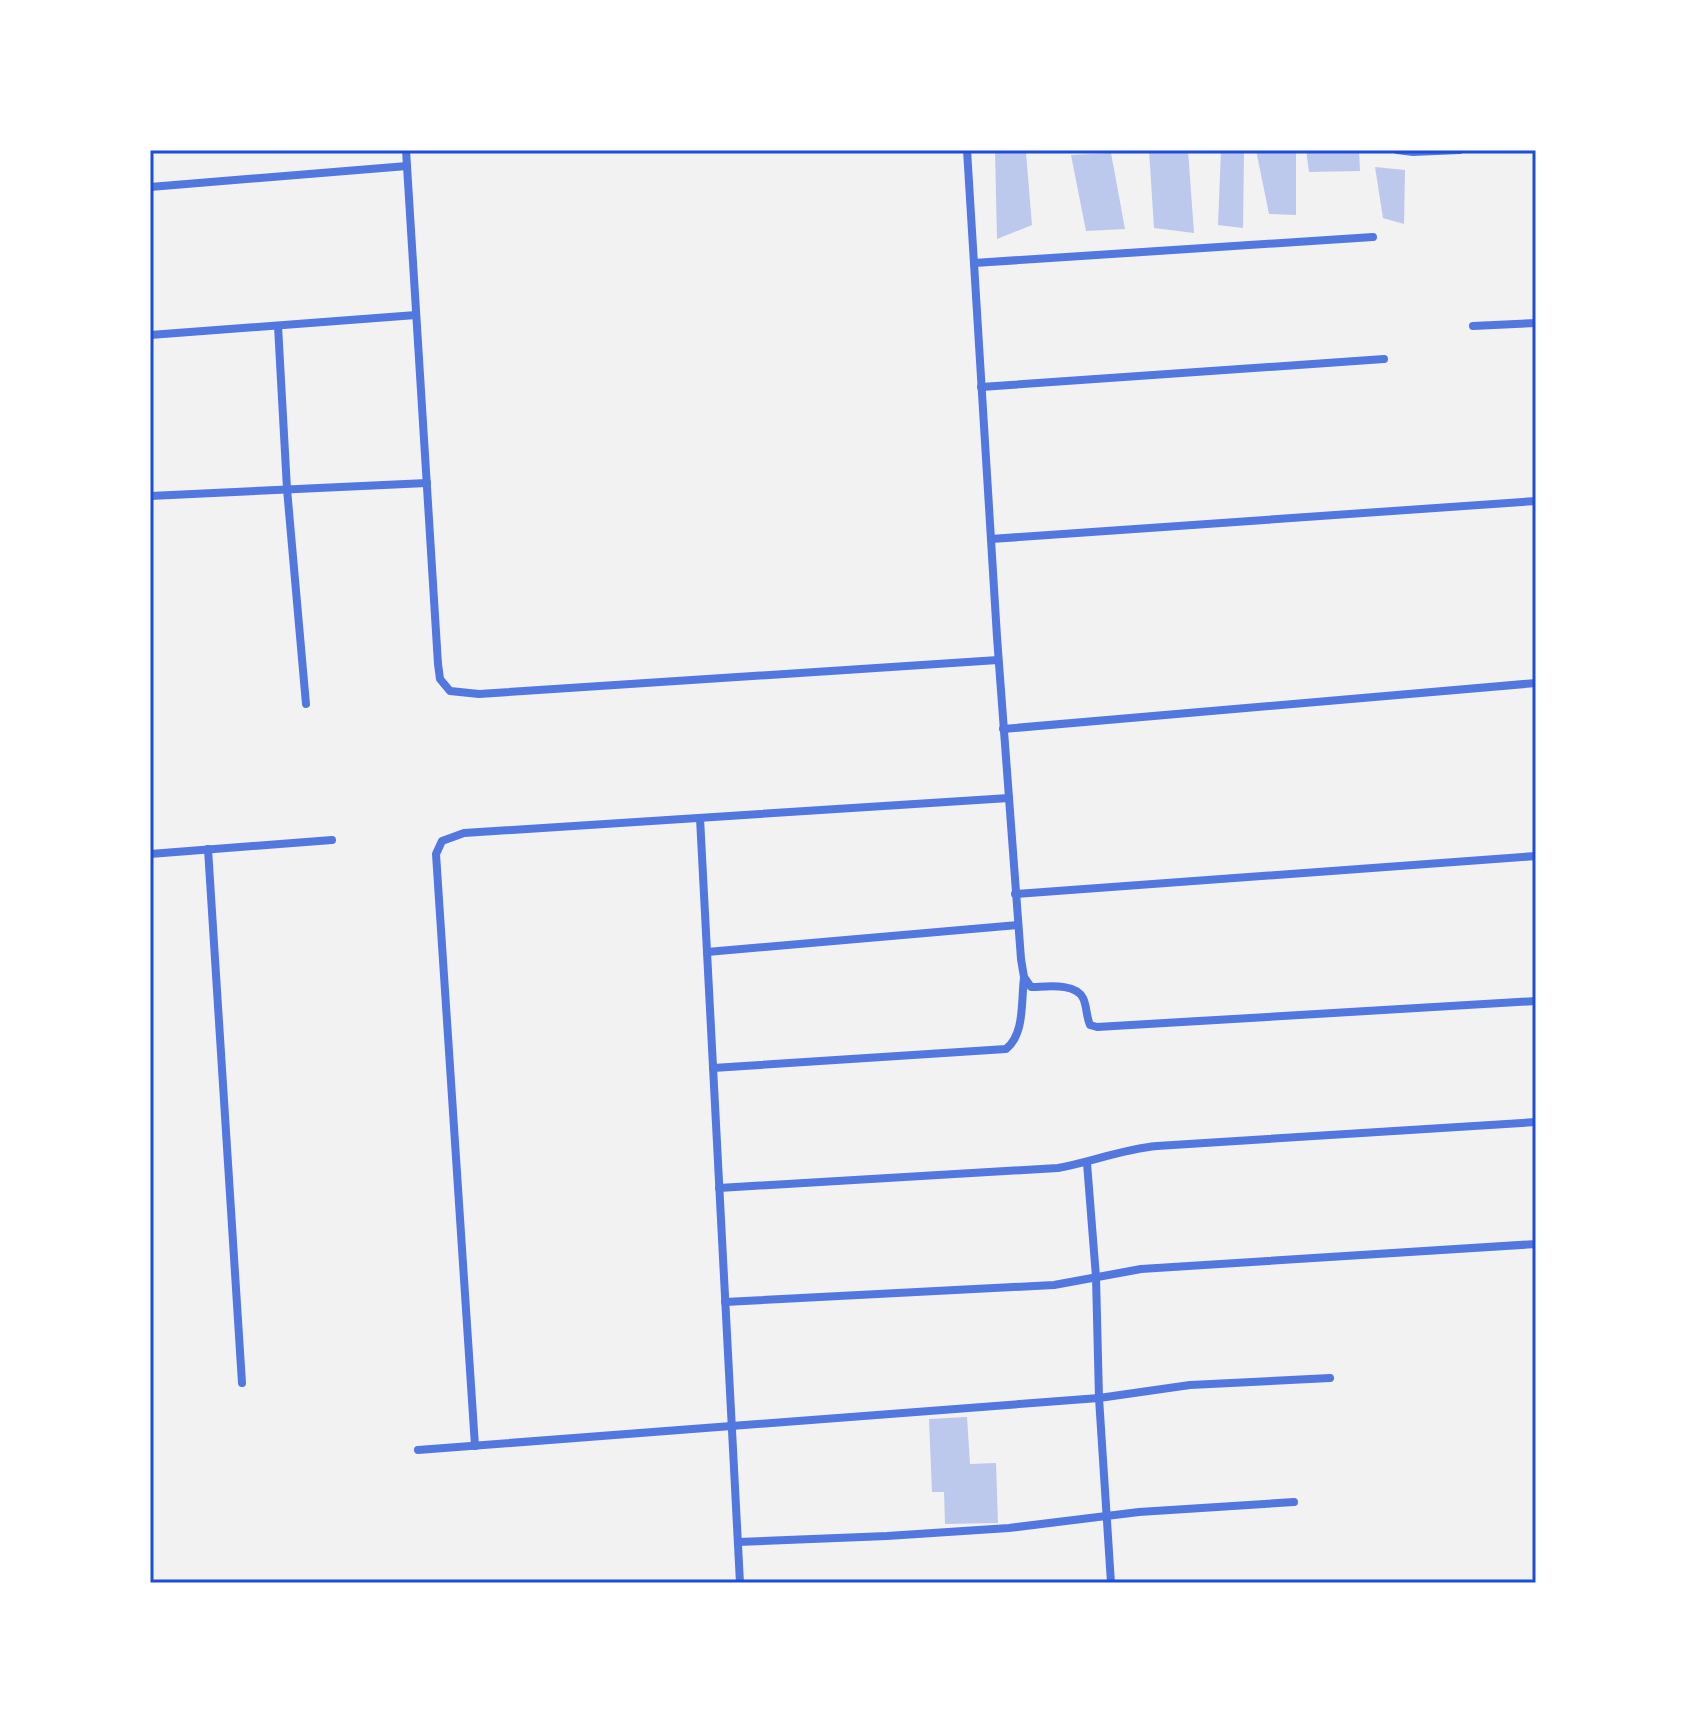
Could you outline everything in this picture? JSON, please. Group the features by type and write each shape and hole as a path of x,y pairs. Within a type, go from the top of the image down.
{"street":[{"path":"406,150 438,664 440,679 450,691 479,694 998,660"},
{"path":"713,1068 1006,1049 1015,1042 1024,977 998,660 967,150"},
{"path":"1397,150 1460,150"},
{"path":"150,187 407,166"},
{"path":"974,263 1373,237"},
{"path":"150,335 416,315"},
{"path":"1473,326 1536,323"},
{"path":"278,326 287,489 306,704"},
{"path":"981,387 1384,359"},
{"path":"150,496 427,483"},
{"path":"991,539 1536,501"},
{"path":"1003,729 1536,683"},
{"path":"475,1446 437,847 449,836 464,833 1009,798"},
{"path":"700,818 740,1583"},
{"path":"150,854 332,840"},
{"path":"208,849 242,1383"},
{"path":"1015,894 1536,856"},
{"path":"707,952 1018,925"},
{"path":"1024,977 1031,987 1077,991 1083,998 1087,1020 1097,1027 1536,1001"},
{"path":"719,1188 1058,1168 1087,1163 1133,1148 1536,1122"},
{"path":"1087,1163 1096,1277 1099,1398 1111,1583"},
{"path":"725,1302 1054,1285 1141,1269 1536,1244"},
{"path":"418,1450 1099,1398 1190,1385 1330,1378"},
{"path":"738,1542 945,1532 1294,1502"}],"building":[{"path":"995,150 1026,153 1032,225 997,239"},
{"path":"1149,150 1188,150 1194,233 1154,228"},
{"path":"1221,150 1244,150 1243,228 1218,225"},
{"path":"1256,150 1296,150 1296,215 1269,214"},
{"path":"1306,150 1359,150 1360,171 1309,172"},
{"path":"1111,153 1125,229 1086,231 1071,155"},
{"path":"1375,167 1405,170 1404,224 1383,218"},
{"path":"967,1417 970,1464 996,1463 998,1523 945,1524 944,1492 932,1492 929,1419"}]}
